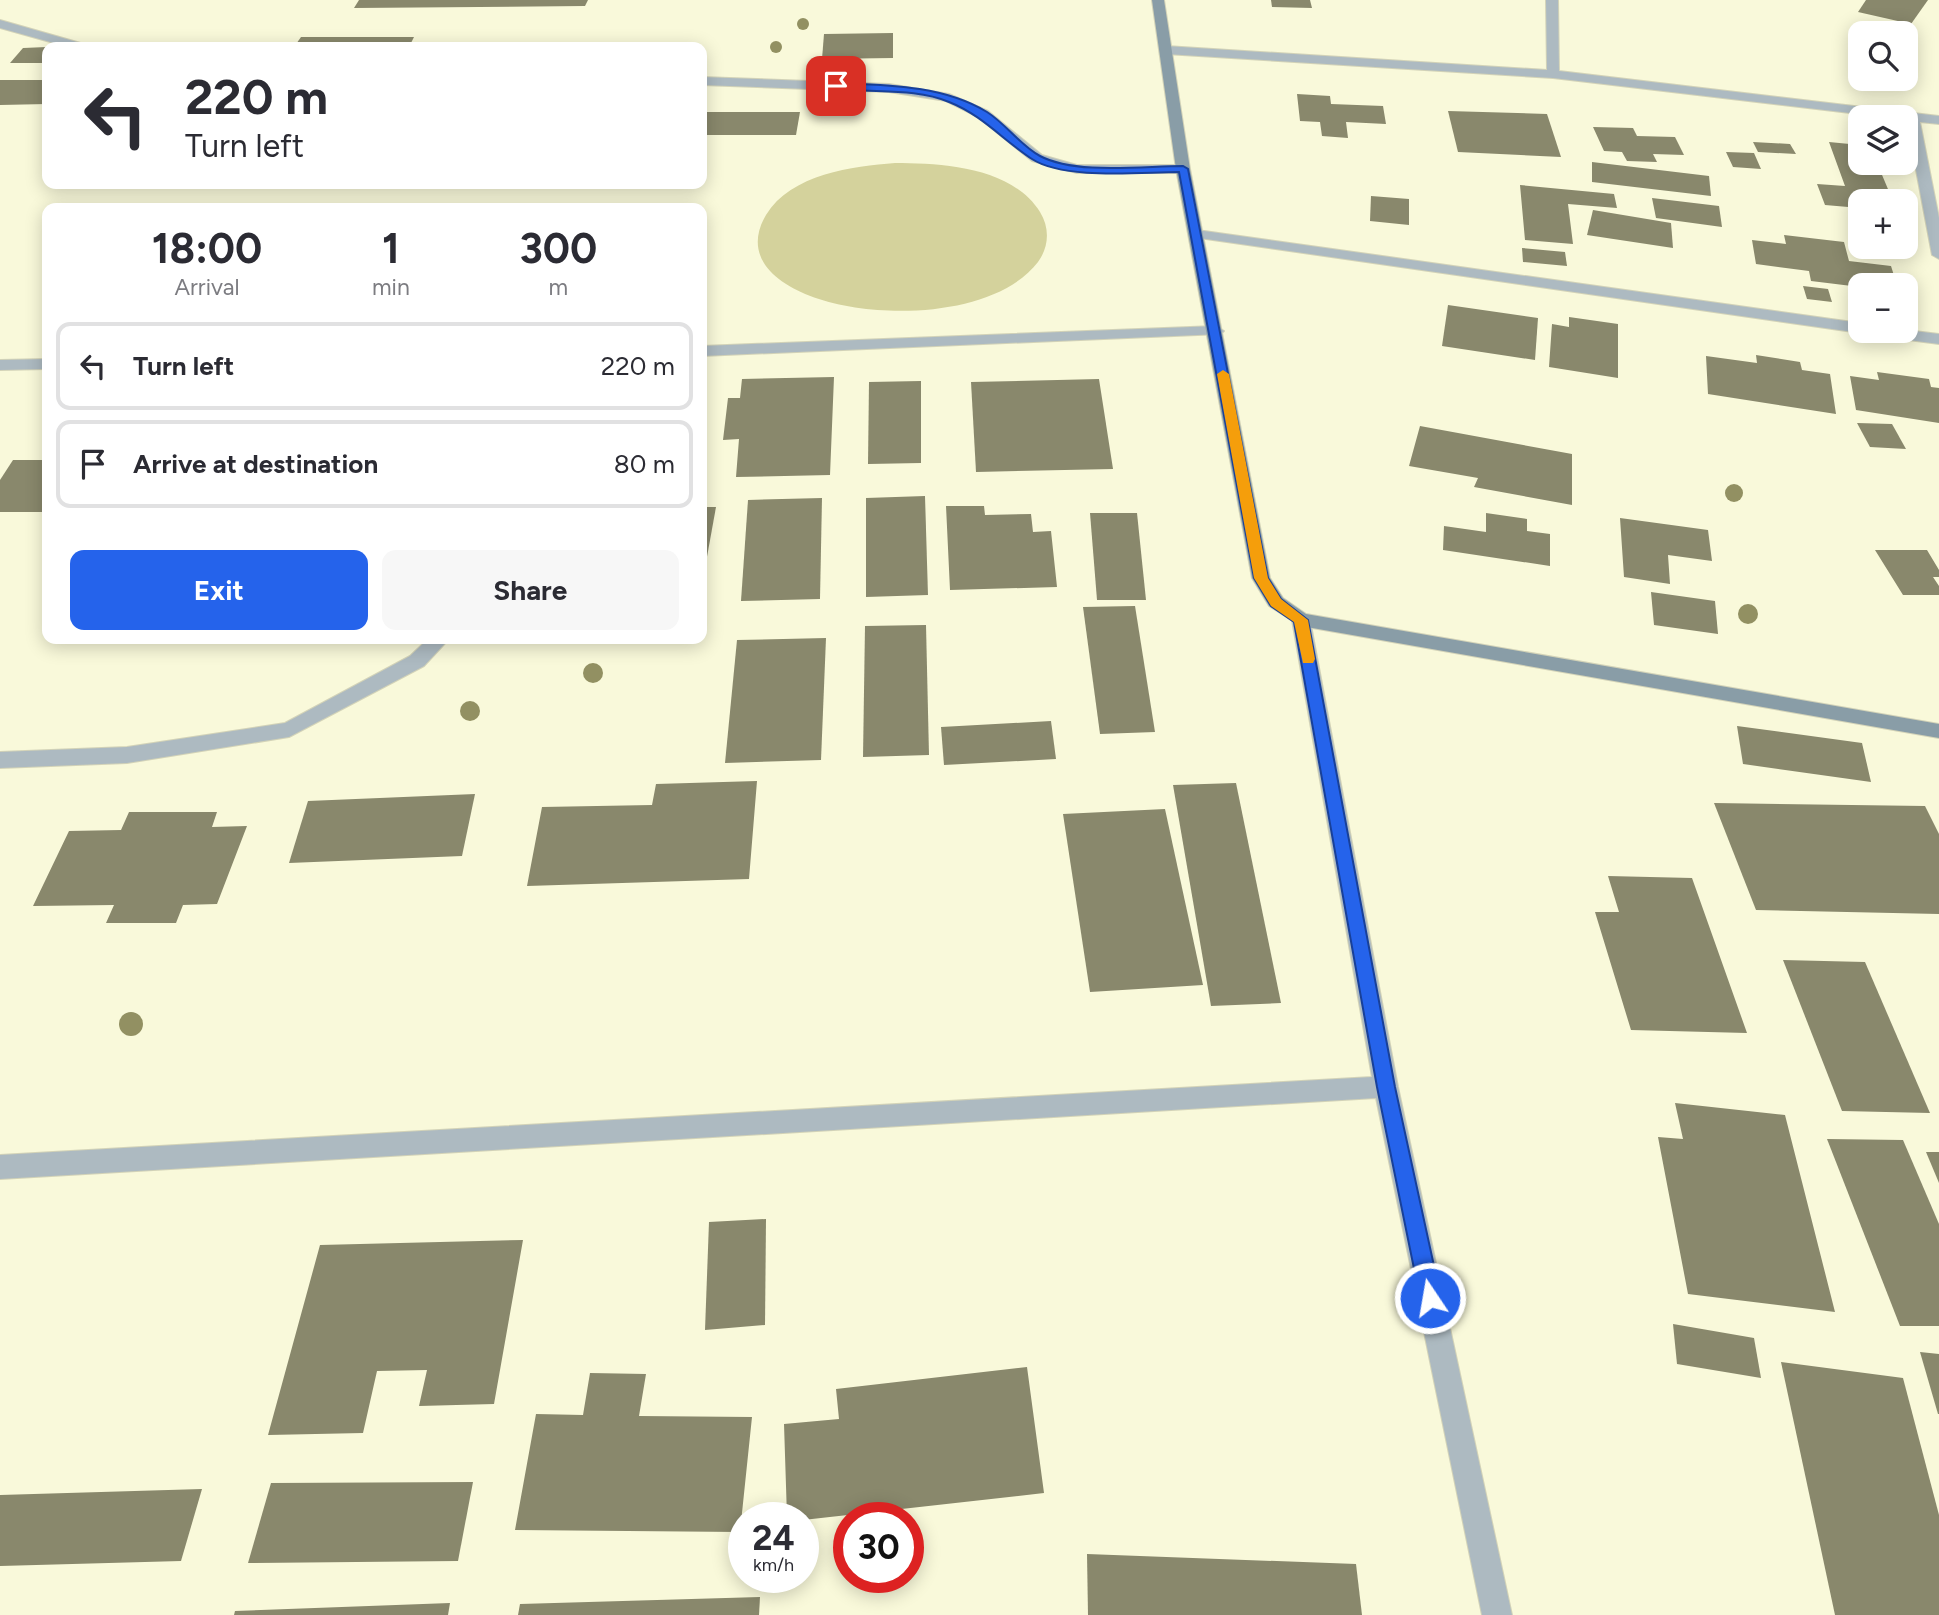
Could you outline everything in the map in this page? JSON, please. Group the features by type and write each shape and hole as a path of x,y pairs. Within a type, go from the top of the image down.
{"street":[{"path":"1158,0 1183,169 1261,578 1276,602 1301,620 1939,731"},
{"path":"1552,0 1553,74"},
{"path":"0,24 63,42"},
{"path":"1166,50 1553,74 1848,109"},
{"path":"707,81 889,88 949,98 983,114 1037,158 1077,169 1183,169"},
{"path":"1918,118 1939,120"},
{"path":"1918,144 1939,255"},
{"path":"1197,234 1848,326"},
{"path":"707,351 1216,331"},
{"path":"1918,337 1939,340"},
{"path":"0,365 42,364"},
{"path":"1301,620 1386,1087 1497,1615"},
{"path":"0,760 127,755 289,730 417,661 434,644"},
{"path":"0,1167 1386,1087"}],"shaded area":[{"path":"895,163 954,167 975,171 1012,185 1028,197 1040,212 1047,231 1042,256 1005,289 960,305 908,311 856,307 809,296 775,276 758,249 766,215 777,201 807,181 824,175"}],"building":[{"path":"359,0 588,0 585,6 354,8"},
{"path":"1271,0 1310,0 1312,8 1272,7"},
{"path":"1866,0 1928,0 1913,21 1898,21 1858,12"},
{"path":"893,33 893,58 822,59 824,34"},
{"path":"301,37 414,37 412,42 298,42"},
{"path":"42,47 42,63 10,63 23,48"},
{"path":"0,80 42,80 42,104 0,105"},
{"path":"1297,94 1330,96 1331,104 1383,106 1386,124 1346,122 1348,138 1322,136 1320,122 1300,121"},
{"path":"1448,111 1547,114 1561,157 1458,152"},
{"path":"707,112 800,112 796,135 707,135"},
{"path":"1593,127 1633,128 1637,136 1675,137 1684,155 1653,154 1657,162 1627,161 1622,152 1604,151"},
{"path":"1753,142 1790,144 1796,154 1758,152"},
{"path":"1829,142 1848,144 1848,175 1882,175 1888,189 1848,189 1848,207 1825,205 1817,184 1845,186"},
{"path":"1726,152 1754,153 1761,169 1733,167"},
{"path":"1592,162 1709,176 1711,196 1592,182"},
{"path":"1520,185 1614,194 1617,208 1568,204 1573,244 1525,240"},
{"path":"1371,196 1409,199 1409,225 1370,221"},
{"path":"1652,198 1719,206 1722,227 1656,218"},
{"path":"1593,210 1671,223 1673,248 1587,235"},
{"path":"1784,235 1844,242 1849,261 1891,266 1893,273 1848,273 1848,286 1811,281 1809,271 1756,264 1752,240 1786,244"},
{"path":"1522,248 1565,252 1567,266 1523,262"},
{"path":"1803,286 1828,289 1832,302 1807,299"},
{"path":"1448,305 1538,318 1535,360 1442,346"},
{"path":"1569,317 1618,324 1618,378 1549,367 1552,324 1569,327"},
{"path":"1756,355 1800,362 1802,370 1830,374 1836,414 1708,394 1706,356 1757,363"},
{"path":"1877,372 1929,379 1931,387 1939,388 1939,423 1856,410 1850,376 1879,380"},
{"path":"834,377 830,475 736,477 739,439 723,440 728,398 740,398 742,379"},
{"path":"1099,379 1113,469 976,472 971,382"},
{"path":"921,381 921,463 868,464 869,382"},
{"path":"1857,423 1892,424 1906,449 1870,447"},
{"path":"1420,426 1572,454 1572,505 1474,487 1478,478 1409,466"},
{"path":"13,460 42,460 42,512 0,512 0,480"},
{"path":"925,496 928,595 866,597 866,498"},
{"path":"822,498 820,599 741,601 748,500"},
{"path":"946,506 984,506 985,515 1031,514 1033,532 1051,531 1057,587 950,590"},
{"path":"707,507 716,507 707,557"},
{"path":"1090,513 1137,513 1146,600 1097,600"},
{"path":"1486,513 1527,519 1527,531 1550,534 1550,566 1443,550 1444,526 1486,532"},
{"path":"1620,518 1708,530 1712,561 1668,555 1670,584 1624,577"},
{"path":"1875,550 1927,550 1939,570 1939,577 1933,577 1939,586 1939,595 1903,595"},
{"path":"1651,592 1715,601 1718,634 1654,625"},
{"path":"1135,606 1155,732 1100,734 1083,607"},
{"path":"926,625 929,755 863,757 865,626"},
{"path":"826,638 821,760 725,763 737,640"},
{"path":"1051,721 1056,759 944,765 941,727"},
{"path":"1737,726 1862,743 1871,782 1743,764"},
{"path":"757,781 749,879 527,886 542,807 652,805 656,784"},
{"path":"1236,783 1281,1003 1211,1006 1173,785"},
{"path":"475,794 462,856 289,863 308,801"},
{"path":"1714,803 1925,806 1939,834 1939,914 1756,910"},
{"path":"1165,809 1203,985 1090,992 1063,814"},
{"path":"129,812 217,812 212,827 247,826 217,904 183,905 176,923 106,923 114,905 33,906 69,831 121,830"},
{"path":"1608,876 1692,878 1747,1033 1631,1030 1595,912 1619,912"},
{"path":"1783,960 1865,962 1930,1113 1842,1111"},
{"path":"1675,1103 1785,1115 1835,1312 1688,1294 1658,1137 1683,1139"},
{"path":"1827,1139 1903,1140 1939,1224 1939,1326 1900,1326"},
{"path":"1926,1152 1939,1152 1939,1183"},
{"path":"766,1219 765,1325 705,1330 709,1222"},
{"path":"523,1240 494,1404 419,1406 427,1370 377,1371 363,1433 268,1435 320,1245"},
{"path":"1673,1324 1754,1338 1761,1378 1677,1364"},
{"path":"1920,1352 1939,1354 1939,1414 1938,1414"},
{"path":"1781,1362 1903,1378 1939,1515 1939,1615 1835,1615"},
{"path":"1027,1367 1044,1493 924,1506 924,1502 833,1502 833,1517 819,1518 819,1502 787,1502 784,1424 839,1419 836,1389"},
{"path":"590,1373 646,1374 639,1416 752,1417 743,1502 728,1502 728,1532 515,1530 536,1414 583,1415"},
{"path":"473,1482 458,1561 248,1563 271,1483"},
{"path":"202,1489 181,1561 0,1566 0,1495"},
{"path":"1087,1554 1356,1564 1362,1615 1088,1615"},
{"path":"760,1597 759,1615 518,1615 520,1604"},
{"path":"450,1603 448,1615 234,1615 235,1611"}],"slow traffic":[{"path":"1223,374 1261,578 1276,602 1301,620 1308,659"}],"route":[{"path":"836,86 889,88 949,98 983,114 1037,158 1077,169 1183,169 1261,578 1276,602 1301,620 1386,1087 1430,1298"}]}
